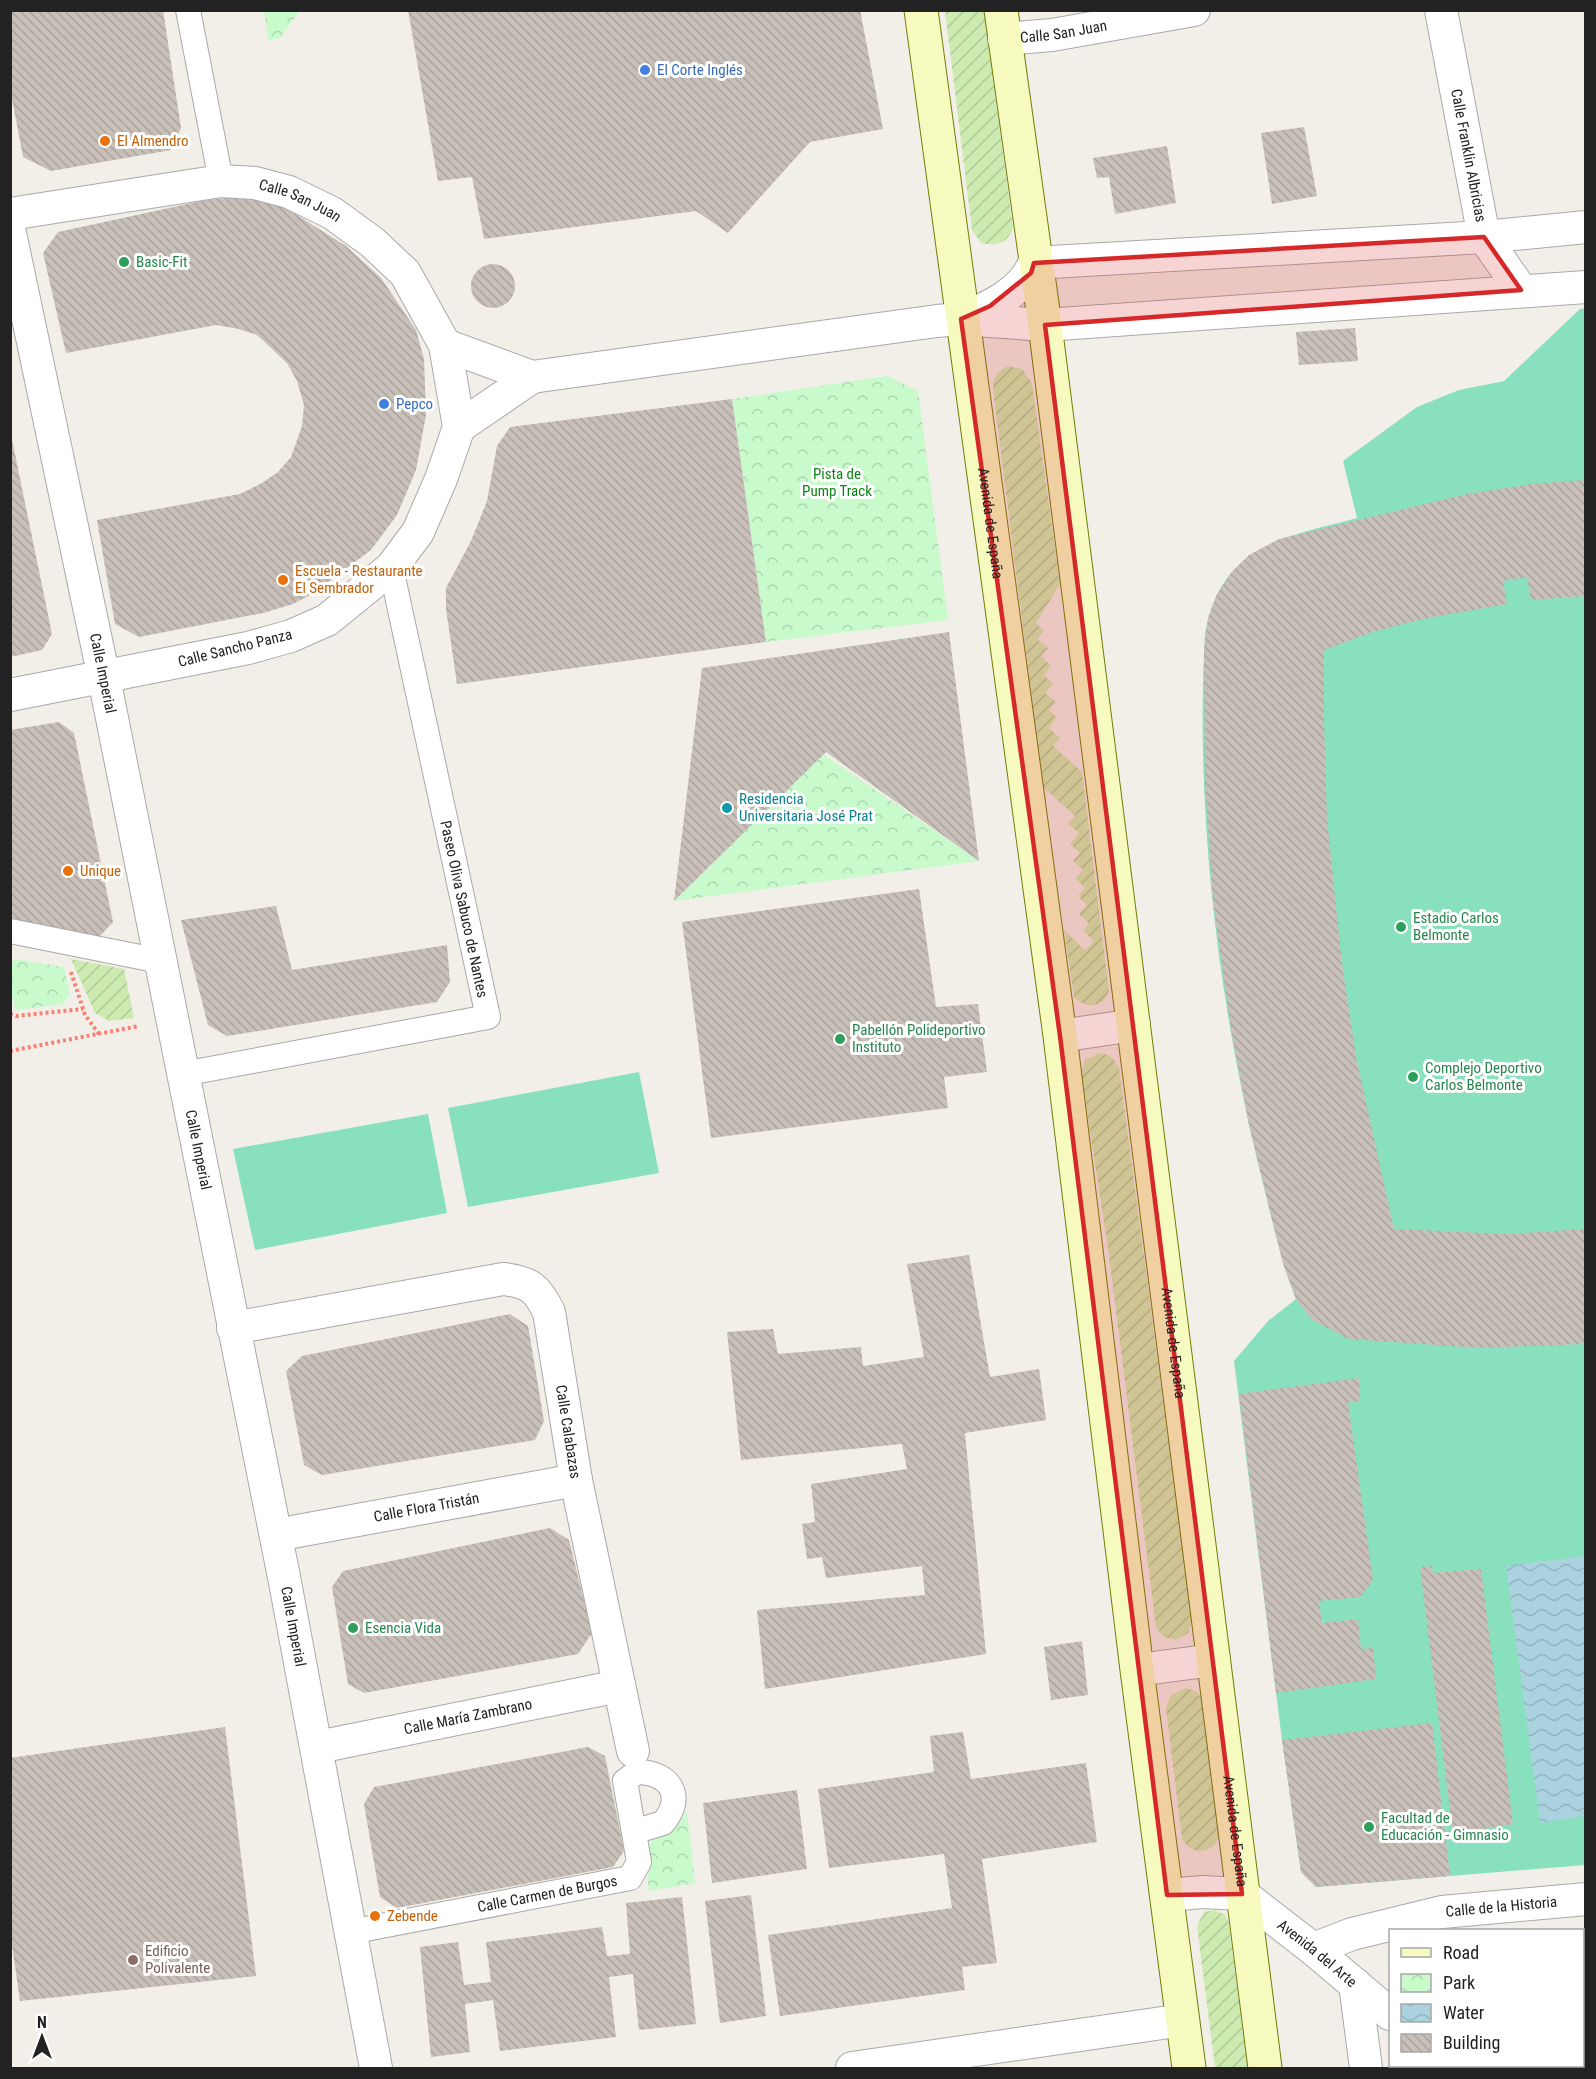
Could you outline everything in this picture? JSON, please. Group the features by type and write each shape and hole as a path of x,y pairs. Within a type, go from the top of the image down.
{"main road":[{"name":"Avenida de España","path":"921,10 961,319 1060,1036 1137,1670 1189,2068"},
{"name":"Avenida de España","path":"1002,25 1034,263 1045,325 1265,2068"}],"street":[{"path":"188,10 221,181"},
{"name":"Calle San Juan","path":"1002,25 1052,35 1194,10"},
{"name":"Calle Franklin Albricias","path":"1441,10 1484,237 1521,290"},
{"name":"Calle San Juan","path":"10,214 221,181 255,183 289,192 332,213 372,242 405,273 445,345 459,427"},
{"path":"961,319 990,306 1016,287 1031,273 1034,263 1484,237 1586,227"},
{"name":"Calle Imperial","path":"10,233 104,678 276,1535 318,1747 376,2068"},
{"path":"459,427 532,377 961,319 1045,325 1586,287"},
{"path":"445,345 532,377"},
{"name":"Calle Sancho Panza","path":"10,695 104,678 291,636 327,620 391,568 418,532 441,479 459,427"},
{"name":"Paseo Oliva Sabuco de Nantes","path":"183,1074 488,1017 391,568"},
{"path":"10,931 160,961"},
{"path":"1060,1036 1134,1025"},
{"name":"Calle Calabazas","path":"233,1328 503,1279 522,1281 539,1292 549,1312 576,1480 635,1762"},
{"name":"Calle Flora Tristán","path":"276,1535 576,1480"},
{"path":"1137,1670 1214,1660"},
{"name":"Calle María Zambrano","path":"318,1747 619,1686"},
{"path":"634,1828 643,1829 663,1823 673,1806 672,1790 666,1780 635,1762"},
{"name":"Calle Carmen de Burgos","path":"350,1932 630,1878 639,1862 625,1781 635,1762"},
{"name":"Avenida de España","path":"1167,1895 1203,1892 1242,1893"},
{"name":"Avenida del Arte","path":"1242,1893 1389,2013"},
{"name":"Calle de la Historia","path":"1313,1949 1352,1934 1442,1912 1586,1899"},
{"path":"1355,1984 1365,2068"},
{"path":"852,2068 1183,2020"}],"path":[{"path":"62,941 64,961 70,969 83,1009 99,1034"},
{"path":"10,1014 16,1016 83,1009"},
{"path":"10,1051 147,1024"}],"highlighted area":[{"path":"1484,237 1521,290 1045,325 1242,1894 1167,1895 1060,1036 961,319 990,306 1031,273 1034,263"}],"green space":[{"path":"264,10 300,11 280,38 269,40"},
{"path":"945,11 984,11 1013,228 1001,243 981,243 972,230"},
{"name":"Complejo Deportivo Carlos Belmonte","path":"1585,308 1585,1865 1316,1887 1301,1872 1234,1361 1268,1321 1296,1299 1279,1247 1257,1159 1243,1096 1220,965 1212,898 1203,765 1205,634 1213,604 1225,581 1240,563 1280,540 1357,518 1343,461 1417,407 1459,390 1504,381 1580,309"},
{"path":"1008,366 1022,369 1032,383 1060,584 1036,623 1044,631 1037,639 1048,648 1041,656 1051,666 1044,675 1053,684 1045,693 1056,702 1049,710 1057,718 1049,728 1060,738 1053,746 1082,772 1109,991 1103,1001 1094,1005 1083,1004 1074,997 1064,930 1085,950 1094,941 1083,931 1089,923 1079,914 1087,905 1078,896 1085,888 1075,878 1083,870 1073,861 1080,853 1070,844 1079,833 1068,824 1075,816 1043,787 993,389 996,375"},
{"name":"Pista de Pump Track","path":"887,376 918,391 948,620 766,642 732,399"},
{"path":"823,754 979,861 674,901"},
{"path":"15,959 64,967 70,994 63,1004 15,1010 10,971"},
{"path":"71,959 124,969 134,1018 109,1021 95,1013"},
{"path":"1100,1053 1111,1056 1119,1068 1192,1620 1188,1633 1176,1640 1164,1637 1156,1627 1108,1248 1081,1073 1085,1060"},
{"path":"639,1072 659,1173 468,1207 448,1108"},
{"path":"428,1114 447,1213 255,1250 233,1149"},
{"path":"1186,1688 1197,1692 1203,1700 1220,1836 1212,1847 1202,1851 1196,1851 1186,1845 1182,1839 1166,1708 1171,1695"},
{"path":"687,1812 695,1883 649,1891 646,1866 652,1838 676,1827"},
{"path":"1214,1910 1224,1914 1228,1920 1248,2068 1215,2068 1197,1926 1204,1912"},
{"path":"1584,1929 1585,2068 1501,2067 1584,2067"}],"water":[{"path":"1585,1556 1585,1816 1540,1823 1506,1566"}],"building":[{"path":"10,10 163,10 181,128 171,150 51,171 23,157 10,88"},
{"name":"El Corte Inglés","path":"408,10 860,10 883,129 810,142 728,233 696,211 484,239 472,177 438,181"},
{"path":"1304,127 1317,196 1272,204 1261,133"},
{"path":"1167,146 1176,203 1115,214 1109,177 1097,178 1093,158"},
{"path":"249,196 284,207 346,246 381,278 416,330 424,359 426,415 416,470 397,515 371,550 312,594 293,604 263,613 139,637 115,624 97,520 240,494 262,483 278,472 291,457 302,426 304,405 297,381 287,363 257,335 239,329 216,325 66,353 43,253 58,232 206,200"},
{"path":"493,264 501,265 509,270 514,278 514,294 509,302 501,307 493,308 485,307 477,302 472,294 471,286 472,278 477,270 485,265"},
{"path":"1355,328 1358,361 1299,365 1296,332"},
{"path":"732,399 766,642 457,684 446,609 446,588 471,541 487,501 497,446 510,427"},
{"path":"10,430 52,634 42,650 10,657"},
{"path":"1586,480 1586,596 1531,600 1527,577 1503,581 1507,604 1423,619 1373,632 1324,650 1324,721 1327,818 1341,956 1356,1057 1394,1229 1506,1234 1586,1229 1586,1344 1479,1348 1349,1339 1312,1320 1296,1299 1283,1264 1249,1125 1231,1029 1213,901 1205,781 1204,650 1208,618 1217,594 1231,573 1249,555 1279,539 1467,494 1532,484"},
{"name":"Residencia Universitaria José Prat","path":"949,632 979,861 826,752 674,901 702,668"},
{"path":"59,722 74,733 113,922 99,937 10,920 10,730"},
{"name":"Pabellón Polideportivo Instituto","path":"919,889 936,1007 978,1004 987,1072 944,1077 948,1108 711,1138 682,922"},
{"path":"276,906 292,970 447,945 450,982 437,1002 227,1036 208,1025 181,920"},
{"path":"969,1255 990,1377 1039,1369 1046,1420 965,1433 986,1654 765,1689 757,1610 925,1595 922,1566 826,1578 822,1557 807,1559 802,1524 815,1522 811,1484 907,1469 902,1444 741,1460 727,1332 773,1329 778,1354 861,1347 863,1366 924,1357 907,1264"},
{"path":"510,1314 528,1326 544,1421 535,1440 322,1475 304,1465 286,1371 302,1356"},
{"path":"1359,1378 1360,1401 1348,1402 1373,1580 1360,1597 1319,1601 1322,1623 1358,1619 1361,1649 1373,1648 1376,1679 1276,1693 1239,1394"},
{"path":"550,1528 569,1540 592,1633 578,1654 364,1693 348,1684 332,1587 343,1571"},
{"path":"1432,1566 1433,1573 1481,1569 1513,1824 1453,1834 1420,1567"},
{"path":"1082,1641 1088,1695 1051,1700 1044,1647"},
{"name":"Facultad de Educación - Gimnasio","path":"1432,1723 1450,1876 1316,1887 1301,1872 1282,1740"},
{"path":"225,1727 256,1976 20,2001 10,1931 10,1758"},
{"path":"963,1732 971,1779 1086,1763 1097,1842 982,1859 997,1963 962,1967 965,1990 780,2016 768,1935 952,1908 944,1854 829,1868 818,1789 934,1772 930,1736"},
{"path":"588,1747 605,1756 624,1851 613,1867 397,1908 380,1897 364,1804 374,1787"},
{"path":"797,1790 807,1869 712,1883 703,1803"},
{"path":"751,1895 766,2016 720,2023 705,1901"},
{"path":"682,1897 696,2024 639,2030 633,1974 609,1977 616,2037 500,2051 493,2000 465,2004 470,2052 431,2057 420,1947 458,1942 464,1985 491,1982 486,1942 602,1927 607,1956 630,1954 626,1903"}],"place":[{"name":"El Corte Inglés","path":"645,70"},
{"name":"El Almendro","path":"105,141"},
{"name":"Basic-Fit","path":"124,262"},
{"name":"Pepco","path":"384,404"},
{"name":"Escuela - Restaurante El Sembrador","path":"283,580"},
{"name":"Residencia Universitaria José Prat","path":"727,808"},
{"name":"Unique","path":"68,871"},
{"name":"Estadio Carlos Belmonte","path":"1401,927"},
{"name":"Pabellón Polideportivo Instituto","path":"840,1039"},
{"name":"Complejo Deportivo Carlos Belmonte","path":"1413,1077"},
{"name":"Esencia Vida","path":"353,1628"},
{"name":"Facultad de Educación - Gimnasio","path":"1369,1827"},
{"name":"Zebende","path":"375,1916"},
{"name":"Edificio Polivalente","path":"133,1960"}]}
